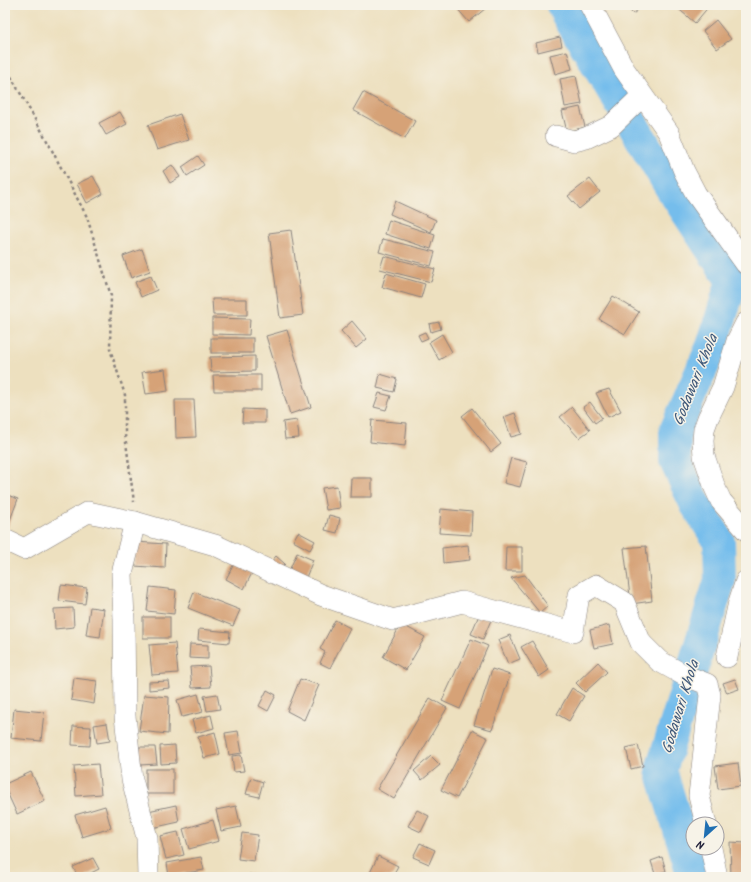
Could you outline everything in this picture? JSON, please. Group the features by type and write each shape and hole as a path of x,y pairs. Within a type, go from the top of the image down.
{"street":[{"path":"590,5 624,69 669,133 684,171 696,194 746,264"},
{"path":"556,136 574,141 586,138 611,126 642,96"},
{"path":"746,323 737,340 723,387 708,418 704,429 703,441 704,456 721,501 746,530"},
{"path":"5,540 24,549 88,512 135,522 215,545 321,595 393,620 462,602 572,632 579,595 596,585 624,602 641,643 659,662 684,675 707,684 710,695 698,796 704,816"},
{"path":"135,522 122,574 125,716 132,779 148,838 148,877"},
{"path":"727,656 739,602 746,581"},
{"path":"713,856 717,877"}],"path":[{"path":"5,66 46,137 88,217 111,296 110,349 125,395 125,435 135,522"}],"building":[{"path":"454,5 483,5 486,8 469,22"},
{"path":"625,5 644,5 633,14"},
{"path":"674,5 710,5 695,23"},
{"path":"716,20 731,39 717,49 703,31"},
{"path":"560,37 562,46 538,52 536,43"},
{"path":"567,51 572,69 555,74 550,55"},
{"path":"576,76 582,104 565,107 560,79"},
{"path":"363,92 415,121 405,139 353,110"},
{"path":"580,107 585,127 567,132 562,111"},
{"path":"120,112 127,124 106,135 99,123"},
{"path":"180,114 189,140 157,150 148,125"},
{"path":"198,156 204,165 187,176 182,167"},
{"path":"172,165 180,177 170,183 163,171"},
{"path":"93,176 103,194 87,203 77,184"},
{"path":"590,179 600,192 579,209 568,196"},
{"path":"395,201 436,220 431,232 390,214"},
{"path":"389,220 435,235 431,249 385,234"},
{"path":"291,230 303,315 280,318 269,233"},
{"path":"383,239 435,252 431,266 379,252"},
{"path":"142,249 150,271 131,278 123,256"},
{"path":"384,256 435,269 431,282 380,269"},
{"path":"386,273 425,284 421,298 382,287"},
{"path":"151,276 157,290 141,297 135,282"},
{"path":"613,296 639,312 625,334 599,319"},
{"path":"212,299 247,299 247,315 213,315"},
{"path":"212,318 250,319 249,335 212,334"},
{"path":"352,321 367,339 356,348 341,331"},
{"path":"439,322 441,329 431,332 429,324"},
{"path":"287,330 311,407 290,414 266,336"},
{"path":"425,332 428,338 421,341 418,335"},
{"path":"442,334 452,352 439,360 429,342"},
{"path":"211,338 253,338 253,353 211,353"},
{"path":"255,356 255,371 211,372 210,357"},
{"path":"165,369 168,391 146,394 142,372"},
{"path":"380,374 397,379 394,392 377,388"},
{"path":"213,375 261,375 261,391 214,391"},
{"path":"609,389 621,411 608,417 596,393"},
{"path":"379,393 391,396 386,410 374,407"},
{"path":"175,400 194,400 196,437 176,438"},
{"path":"590,402 602,418 595,423 583,407"},
{"path":"572,407 590,430 579,438 560,417"},
{"path":"472,408 501,444 491,452 462,416"},
{"path":"243,409 265,410 265,423 242,423"},
{"path":"515,413 522,434 511,437 504,417"},
{"path":"297,420 299,438 285,439 283,422"},
{"path":"372,420 407,423 405,446 370,442"},
{"path":"511,458 527,462 520,487 504,483"},
{"path":"351,478 372,478 372,497 350,497"},
{"path":"337,486 340,508 326,510 322,488"},
{"path":"5,494 18,499 7,528 5,527"},
{"path":"441,509 472,512 471,535 439,533"},
{"path":"329,515 340,518 337,533 325,530"},
{"path":"298,532 315,541 310,550 293,541"},
{"path":"135,542 166,544 165,568 134,566"},
{"path":"468,545 470,560 443,563 442,548"},
{"path":"646,546 652,601 631,604 624,548"},
{"path":"506,547 522,547 522,571 505,571"},
{"path":"297,553 313,560 305,580 288,573"},
{"path":"276,556 285,564 278,571 270,563"},
{"path":"234,564 252,573 244,589 226,579"},
{"path":"525,575 548,606 540,613 511,578"},
{"path":"61,585 87,588 85,604 59,601"},
{"path":"150,587 176,590 174,614 147,611"},
{"path":"194,592 240,610 233,626 188,608"},
{"path":"90,607 104,609 100,637 86,635"},
{"path":"73,608 74,627 55,629 54,609"},
{"path":"479,615 491,620 483,639 471,634"},
{"path":"143,617 170,617 170,638 143,638"},
{"path":"335,620 350,628 330,668 320,663 325,652 320,649"},
{"path":"401,624 425,637 406,670 383,657"},
{"path":"609,625 613,644 594,648 590,630"},
{"path":"199,629 230,632 229,643 198,640"},
{"path":"510,635 520,659 508,664 498,640"},
{"path":"471,639 488,646 460,709 442,701"},
{"path":"532,641 549,670 539,677 521,647"},
{"path":"175,643 178,673 152,675 149,645"},
{"path":"190,644 208,645 208,659 189,658"},
{"path":"598,662 607,672 585,692 576,683"},
{"path":"209,666 211,687 192,688 190,667"},
{"path":"492,669 510,675 492,730 474,725"},
{"path":"74,678 97,681 94,704 71,700"},
{"path":"300,679 319,685 304,720 287,711"},
{"path":"735,679 739,689 727,693 723,683"},
{"path":"169,681 170,688 149,690 149,682"},
{"path":"572,688 584,696 569,721 557,714"},
{"path":"267,690 276,695 268,711 259,706"},
{"path":"198,694 203,712 182,717 177,700"},
{"path":"217,694 220,709 207,711 204,696"},
{"path":"144,695 169,697 168,734 139,731"},
{"path":"430,698 447,708 394,799 377,789"},
{"path":"14,709 44,712 41,741 11,738"},
{"path":"211,715 214,728 196,733 192,720"},
{"path":"107,723 110,741 97,743 94,725"},
{"path":"73,726 91,727 90,746 72,745"},
{"path":"472,730 488,738 457,798 441,790"},
{"path":"238,731 242,753 229,755 225,733"},
{"path":"215,732 220,754 204,758 198,737"},
{"path":"175,745 176,763 161,764 160,746"},
{"path":"638,745 643,766 631,769 626,748"},
{"path":"139,747 155,747 157,764 140,765"},
{"path":"241,755 244,771 234,772 232,756"},
{"path":"431,756 440,765 422,780 414,771"},
{"path":"738,763 741,786 718,789 715,766"},
{"path":"98,764 101,794 76,796 74,766"},
{"path":"146,769 173,769 173,794 146,794"},
{"path":"31,772 45,801 17,814 5,788 5,784"},
{"path":"251,778 263,782 259,797 246,794"},
{"path":"176,805 179,822 152,828 148,811"},
{"path":"105,806 111,828 82,837 75,815"},
{"path":"236,806 241,827 221,831 216,810"},
{"path":"417,810 429,816 421,832 408,826"},
{"path":"213,820 219,841 189,849 183,829"},
{"path":"178,832 184,855 166,859 160,836"},
{"path":"242,833 258,835 254,861 238,859"},
{"path":"730,842 746,843 746,877 731,877"},
{"path":"420,843 435,850 429,864 413,857"},
{"path":"378,856 398,866 392,877 368,877"},
{"path":"201,857 204,870 169,876 167,863"},
{"path":"662,857 666,871 655,874 651,861"},
{"path":"93,858 99,869 83,877 78,877 73,867"},
{"path":"249,874 260,876 260,877 249,877"}],"waterway":[{"name":"Godawari Khola","path":"562,5 672,190 732,281 712,346 675,431 675,461 696,505 719,541 720,580 661,770 693,877"}]}
